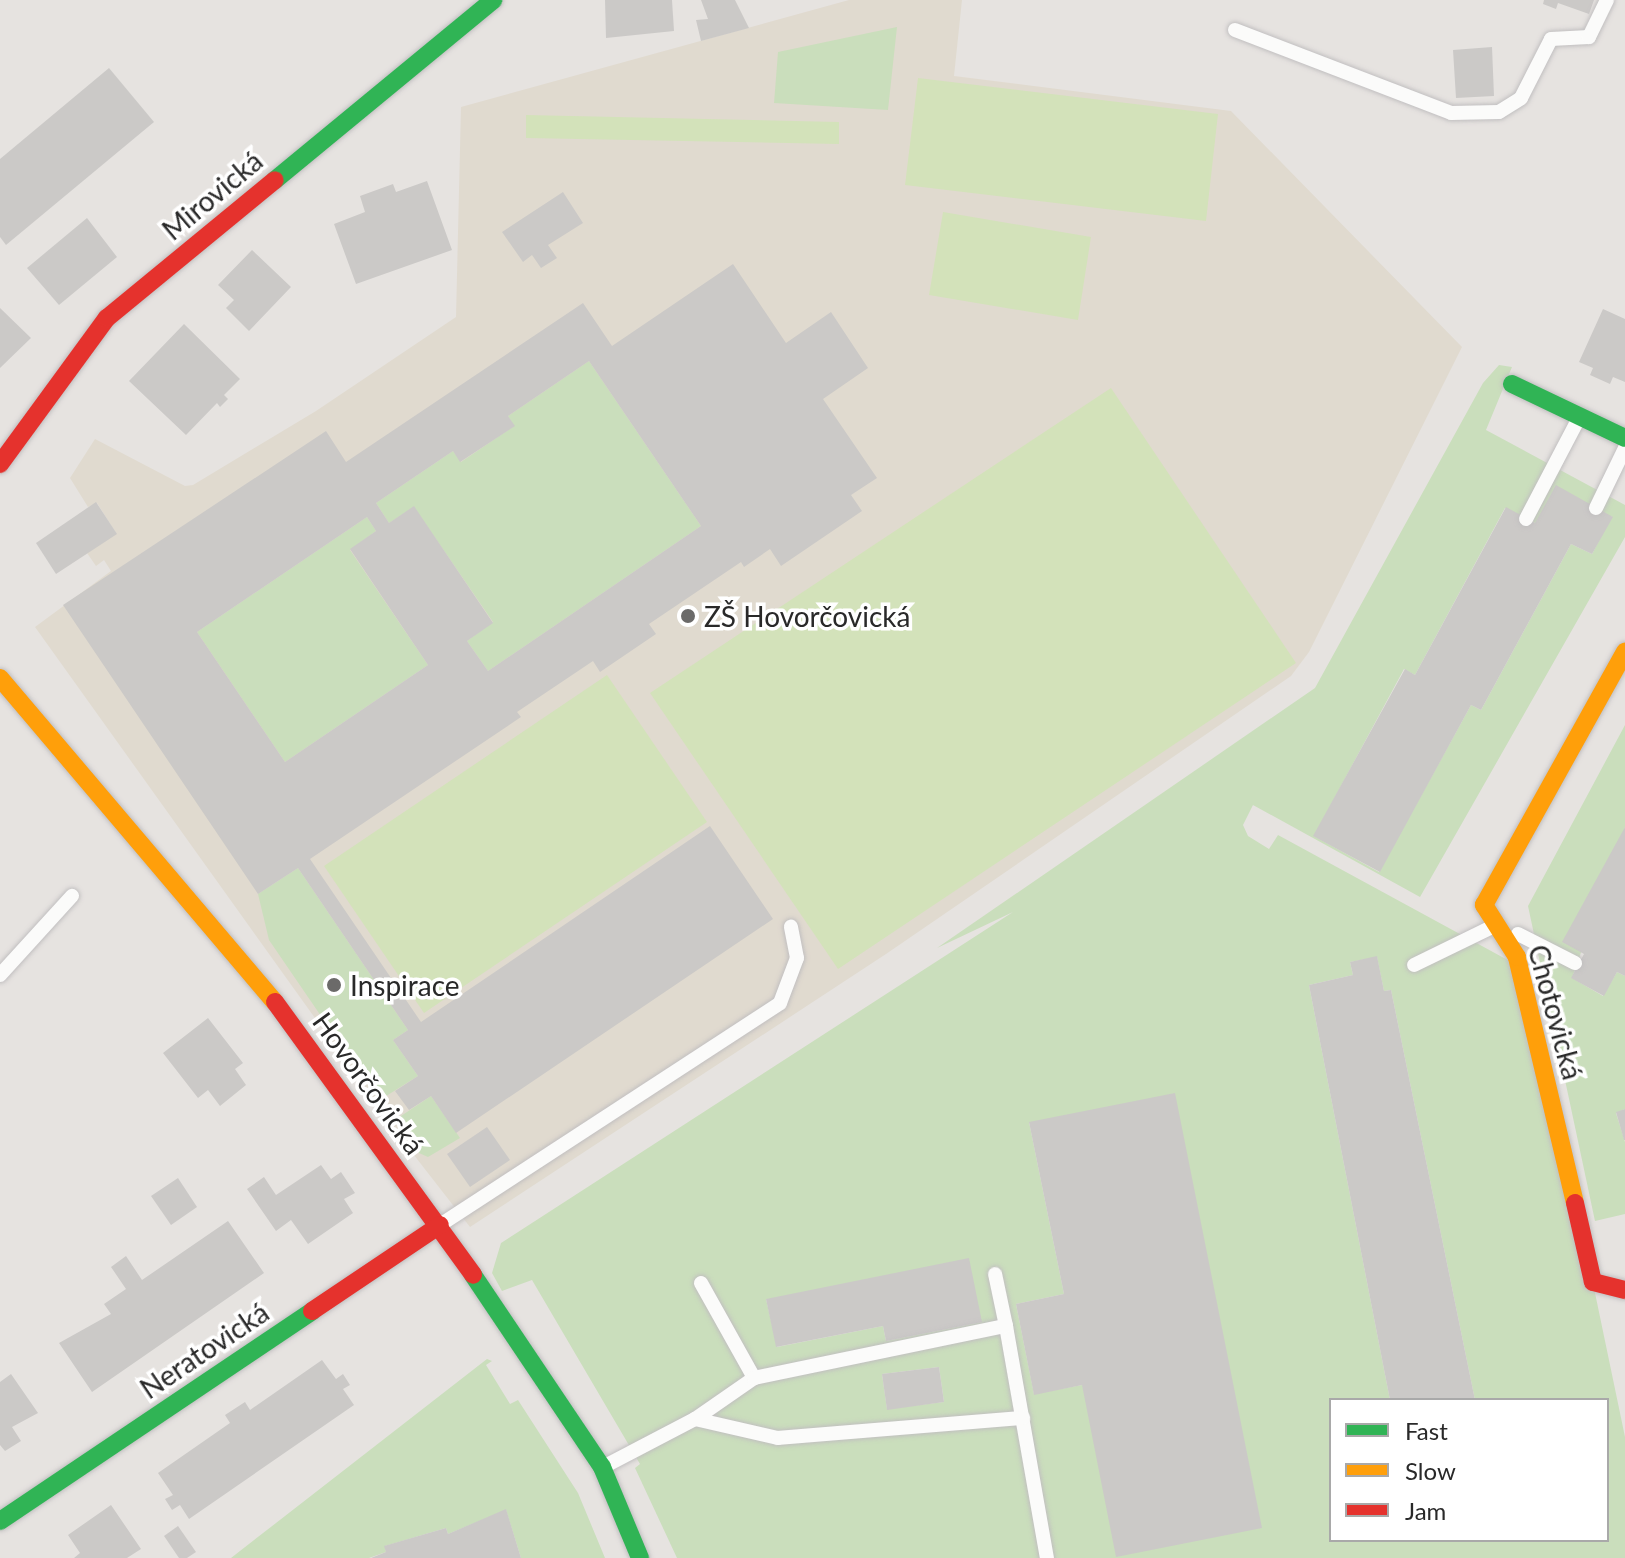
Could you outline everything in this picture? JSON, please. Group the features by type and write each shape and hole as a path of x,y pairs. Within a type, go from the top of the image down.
{"street":[{"name":"Mirovická","path":"0,464 107,318 493,0"},
{"path":"1512,384 1625,438"},
{"name":"Chotovická","path":"1625,652 1484,905 1517,957 1593,1282 1625,1290"},
{"name":"Hovorčovická","path":"0,678 245,962 440,1225 602,1467 640,1558"},
{"name":"Neratovická","path":"0,1521 440,1225"}],"lane":[{"path":"1235,30 1451,113 1499,112 1521,98 1551,39 1589,37 1607,0"},
{"path":"1526,519 1580,416"},
{"path":"1596,508 1625,448"},
{"path":"0,975 72,896"},
{"path":"1414,965 1498,924 1575,963"},
{"path":"440,1225 780,1003 797,958 791,927"},
{"path":"995,1274 1047,1558"},
{"path":"701,1283 754,1378"},
{"path":"602,1467 695,1419 754,1378 1006,1326"},
{"path":"695,1419 778,1438 1023,1418"}],"shaded area":[{"name":"ZŠ Hovorčovická","path":"849,0 962,0 954,76 1231,111 1462,347 1309,652 1291,676 886,954 470,1227 403,1141 35,627 111,571 104,560 96,566 87,553 116,533 97,503 88,507 70,478 95,439 185,486 193,485 316,411 456,317 461,107"}],"green space":[{"path":"897,27 888,110 774,103 778,52"},
{"path":"918,78 1218,114 1206,221 905,185"},
{"path":"526,115 839,122 839,144 526,138"},
{"path":"943,212 1091,237 1078,320 929,295"},
{"path":"589,361 701,526 488,671 467,641 493,622 414,507 389,523 376,503 453,451 461,462 514,426 508,416"},
{"path":"1499,365 1512,367 1486,430 1625,505 1625,537 1420,897 1253,805 1243,825 1248,836 1269,849 1278,835 1528,971 1625,1437 1625,1558 677,1558 635,1468 640,1464 532,1280 502,1291 492,1273 501,1243 1013,912 937,948 1315,688 1483,383","holes":["1505,508 1535,523 1612,516 1592,554 1571,544 1481,710 1471,705 1379,872 1314,836 1404,669 1415,675","1377,957 1384,991 1391,990 1475,1398 1609,1398 1609,1542 1329,1542 1329,1398 1390,1398 1309,985 1353,975 1350,962","1029,1122 1261,1528 1082,1385 1034,1394 1016,1304 1064,1294","766,1299 982,1322 886,1341 883,1326 777,1347","939,1367 944,1402 887,1409 882,1374"]},
{"path":"1111,388 1296,663 838,969 650,693"},
{"path":"367,517 376,531 350,550 428,665 285,762 197,632"},
{"path":"607,675 707,822 424,1013 324,866"},
{"path":"1625,725 1625,827 1572,978 1603,996 1617,972 1625,976 1625,1109 1616,1113 1625,1142 1625,1214 1595,1221 1528,906"},
{"path":"298,868 408,1030 393,1040 418,1076 383,1098 375,1095 269,940 258,894"},
{"path":"431,1096 460,1138 428,1157 419,1153 398,1118"},
{"path":"487,1359 492,1361 486,1365 510,1404 518,1400 578,1493 605,1558 521,1558 506,1510 448,1534 446,1528 385,1546 386,1552 369,1558 231,1558"}],"building":[{"path":"605,0 672,0 674,31 606,38"},
{"path":"701,0 735,0 749,28 701,41 696,20 708,19"},
{"path":"1544,0 1594,0 1589,14 1558,3 1556,9 1543,4"},
{"path":"1492,47 1494,96 1456,98 1453,50"},
{"path":"109,68 154,122 6,245 0,237 0,159"},
{"path":"427,181 452,250 356,284 334,224 365,212 360,196 393,184 396,192"},
{"path":"563,192 583,223 548,245 557,258 541,268 532,255 523,262 502,232"},
{"path":"87,218 117,257 59,305 27,268"},
{"path":"252,250 291,287 249,331 226,308 234,300 218,285"},
{"path":"733,264 786,343 831,312 868,368 823,399 877,478 851,495 862,511 781,566 770,549 744,567 741,562 649,624 656,634 600,672 593,661 517,712 521,717 310,859 421,1022 710,826 773,919 456,1133 431,1096 409,1110 395,1091 418,1076 393,1040 408,1030 298,868 258,894 63,605 326,431 346,462 583,303 612,346","holes":["589,361 701,526 488,671 467,641 493,623 414,506 389,523 376,503 453,451 460,462 515,426 508,416","367,517 376,531 350,549 428,665 285,762 197,632"]},
{"path":"0,308 31,338 0,368"},
{"path":"1603,309 1625,319 1625,382 1613,377 1610,384 1590,375 1593,368 1579,362"},
{"path":"184,324 240,379 224,395 228,399 220,407 217,403 186,435 129,381"},
{"path":"1556,485 1613,517 1592,554 1571,544 1481,710 1471,705 1380,872 1313,836 1405,669 1415,675 1506,507 1535,523"},
{"path":"96,502 117,534 56,574 36,543"},
{"path":"1625,827 1625,976 1617,972 1604,996 1571,978 1584,954 1562,942"},
{"path":"1377,956 1384,991 1391,990 1475,1398 1390,1398 1309,985 1353,975 1350,962"},
{"path":"208,1018 243,1063 235,1069 246,1085 220,1106 208,1090 198,1098 163,1053"},
{"path":"1175,1093 1262,1528 1116,1557 1082,1385 1034,1395 1016,1304 1064,1294 1029,1122"},
{"path":"1625,1109 1625,1140 1624,1140 1616,1112"},
{"path":"487,1127 510,1160 470,1187 447,1154"},
{"path":"321,1165 331,1179 341,1172 355,1193 344,1199 353,1213 308,1244 291,1220 276,1231 247,1189 264,1177 276,1195"},
{"path":"178,1178 197,1207 171,1225 151,1196"},
{"path":"228,1221 264,1273 92,1392 59,1343 111,1314 104,1304 126,1289 111,1267 126,1256 142,1280"},
{"path":"969,1258 982,1322 886,1341 883,1326 776,1347 766,1299"},
{"path":"322,1360 336,1379 343,1374 350,1385 343,1389 354,1405 189,1519 180,1505 172,1510 165,1499 173,1495 158,1473 230,1423 225,1415 245,1402 250,1410"},
{"path":"939,1367 944,1402 887,1410 882,1374"},
{"path":"11,1374 38,1413 12,1427 21,1441 5,1451 0,1445 0,1382"},
{"path":"111,1505 141,1549 127,1558 74,1558 80,1553 68,1535"},
{"path":"506,1509 521,1558 371,1558 386,1552 384,1546 446,1528 448,1534"},
{"path":"178,1526 196,1552 187,1558 179,1558 164,1536"}],"traffic: fast":[{"path":"275,180 493,0"},
{"path":"1512,384 1625,438"},
{"path":"473,1275 602,1467 640,1558"},
{"path":"0,1521 312,1311"}],"traffic: slow":[{"path":"1575,1203 1517,957 1484,905 1625,652"},
{"path":"0,678 275,1002"}],"traffic: jam":[{"path":"0,464 107,318 275,180"},
{"path":"275,1002 473,1275"},
{"path":"1575,1203 1593,1282 1625,1290"},
{"path":"312,1311 440,1225"}],"place":[{"name":"ZŠ Hovorčovická","path":"688,616"},
{"name":"Inspirace","path":"334,985"}]}
